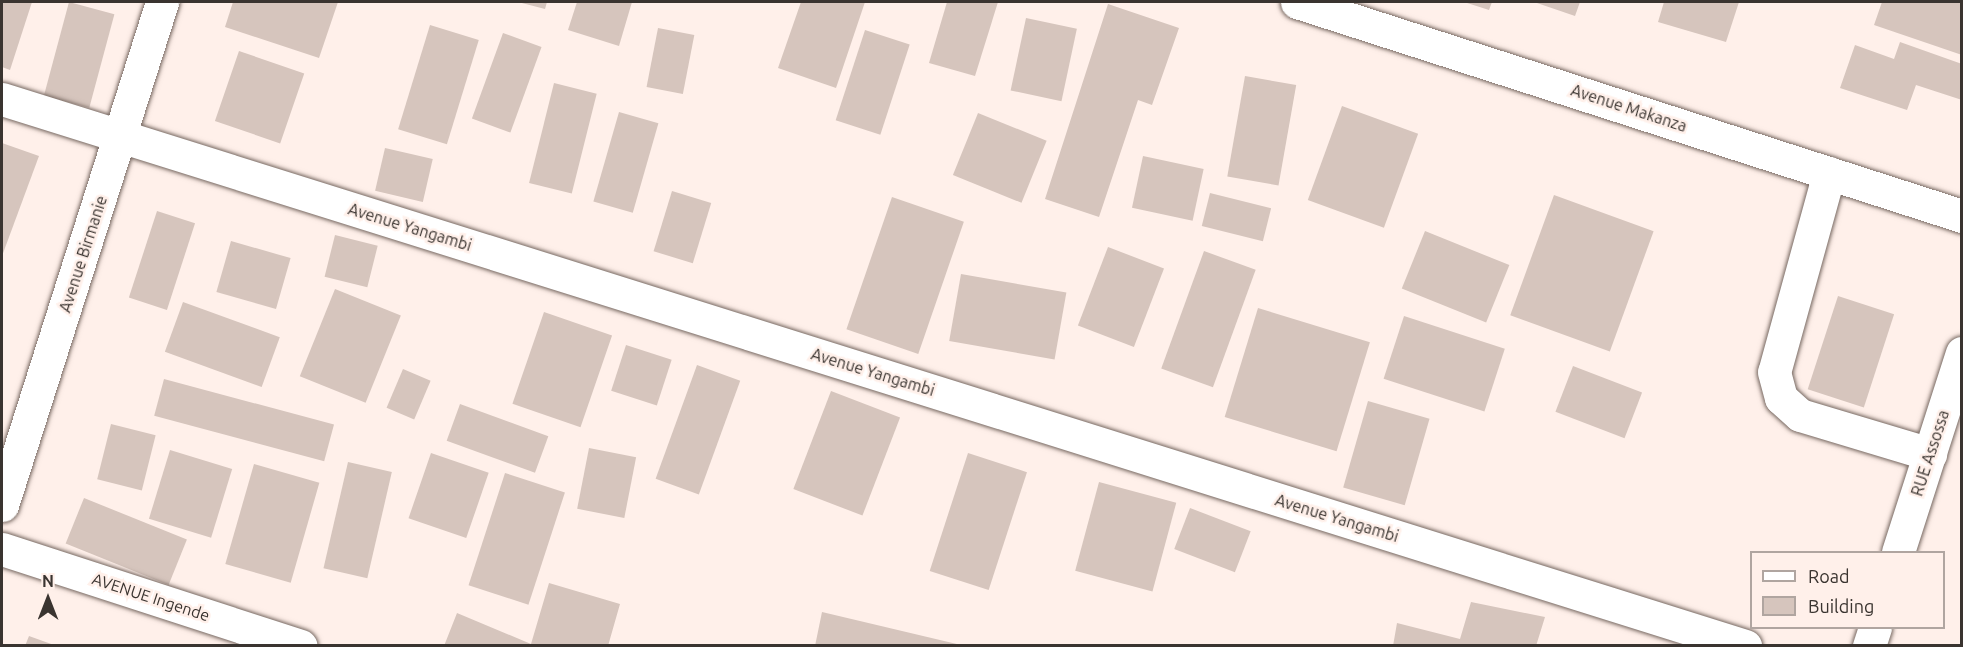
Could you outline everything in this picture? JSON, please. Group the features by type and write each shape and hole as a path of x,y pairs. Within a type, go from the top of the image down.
{"street":[{"name":"Avenue Birmanie","path":"2,505 121,137 162,2"},
{"name":"Avenue Makanza","path":"1297,2 1962,216"},
{"name":"Avenue Yangambi","path":"2,99 1745,645"},
{"path":"1830,173 1774,372 1781,398 1800,415 1930,454"},
{"name":"RUE Assossa","path":"1898,551 1962,353"},
{"name":"AVENUE Ingende","path":"2,549 301,645"},
{"path":"1869,645 1874,629"}],"building":[{"path":"2,2 32,2 10,70 2,67"},
{"path":"69,2 114,14 89,108 44,96"},
{"path":"233,2 338,2 319,58 225,27"},
{"path":"518,2 547,2 545,9"},
{"path":"577,2 632,2 619,46 568,30"},
{"path":"801,2 865,2 836,88 778,68"},
{"path":"947,2 998,2 975,76 929,63"},
{"path":"1464,2 1492,2 1489,10"},
{"path":"1534,2 1580,2 1575,16"},
{"path":"1664,2 1739,2 1726,42 1658,22"},
{"path":"1882,2 1962,2 1962,55 1874,25"},
{"path":"1108,4 1179,28 1152,105 1138,100 1099,217 1045,199"},
{"path":"1026,18 1077,29 1061,101 1011,90"},
{"path":"430,25 479,40 447,144 398,129"},
{"path":"658,28 694,35 683,94 647,87"},
{"path":"865,30 910,45 880,135 836,120"},
{"path":"503,33 542,47 510,133 472,119"},
{"path":"1900,42 1962,64 1962,100 1916,85 1907,110 1840,88 1855,45 1894,59"},
{"path":"239,51 304,73 280,143 215,121"},
{"path":"1245,76 1296,85 1278,185 1227,176"},
{"path":"554,83 597,94 572,194 529,183"},
{"path":"1342,106 1418,134 1384,228 1308,200"},
{"path":"619,112 658,123 633,213 593,201"},
{"path":"978,113 1047,141 1022,203 953,175"},
{"path":"2,143 39,156 2,256"},
{"path":"385,148 433,159 423,202 375,191"},
{"path":"1143,156 1204,169 1193,221 1132,208"},
{"path":"672,191 711,203 693,263 654,251"},
{"path":"1210,193 1271,208 1263,241 1202,226"},
{"path":"1554,195 1654,231 1610,352 1510,315"},
{"path":"892,197 964,222 918,354 846,329"},
{"path":"157,211 195,223 167,310 129,298"},
{"path":"1425,231 1509,265 1486,323 1402,288"},
{"path":"335,235 378,246 367,287 325,277"},
{"path":"231,241 291,258 276,309 216,292"},
{"path":"1108,247 1164,269 1134,347 1078,325"},
{"path":"1204,251 1256,270 1213,387 1161,368"},
{"path":"961,274 1066,293 1055,360 949,341"},
{"path":"335,289 401,316 366,403 300,376"},
{"path":"1838,296 1894,314 1864,407 1808,389"},
{"path":"183,302 280,337 262,387 165,352"},
{"path":"1258,308 1370,342 1337,451 1225,417"},
{"path":"544,312 612,335 580,427 512,404"},
{"path":"1404,316 1505,349 1484,412 1384,379"},
{"path":"626,345 672,360 657,405 611,391"},
{"path":"697,365 740,381 699,494 656,479"},
{"path":"1573,366 1642,393 1625,438 1555,412"},
{"path":"403,369 431,381 414,419 387,408"},
{"path":"164,379 334,425 324,461 154,416"},
{"path":"831,391 900,418 862,516 793,489"},
{"path":"1368,401 1430,419 1405,505 1343,488"},
{"path":"460,404 548,436 535,473 447,441"},
{"path":"111,424 156,435 142,490 97,479"},
{"path":"589,448 636,457 624,518 577,509"},
{"path":"170,450 232,469 211,538 149,519"},
{"path":"431,453 489,473 466,538 409,518"},
{"path":"968,453 1027,472 989,590 930,571"},
{"path":"348,462 392,472 367,578 323,568"},
{"path":"254,464 319,483 291,583 225,564"},
{"path":"505,473 565,492 528,605 469,585"},
{"path":"1099,482 1176,503 1152,592 1075,571"},
{"path":"84,498 187,540 169,585 66,543"},
{"path":"1190,508 1251,531 1235,572 1174,549"},
{"path":"549,583 620,604 608,646 444,646 457,613 531,644"},
{"path":"1471,602 1545,617 1536,646 1393,646 1397,623 1460,639"},
{"path":"822,612 961,645 961,646 815,646"},
{"path":"29,636 54,645 54,646 25,646"}]}
